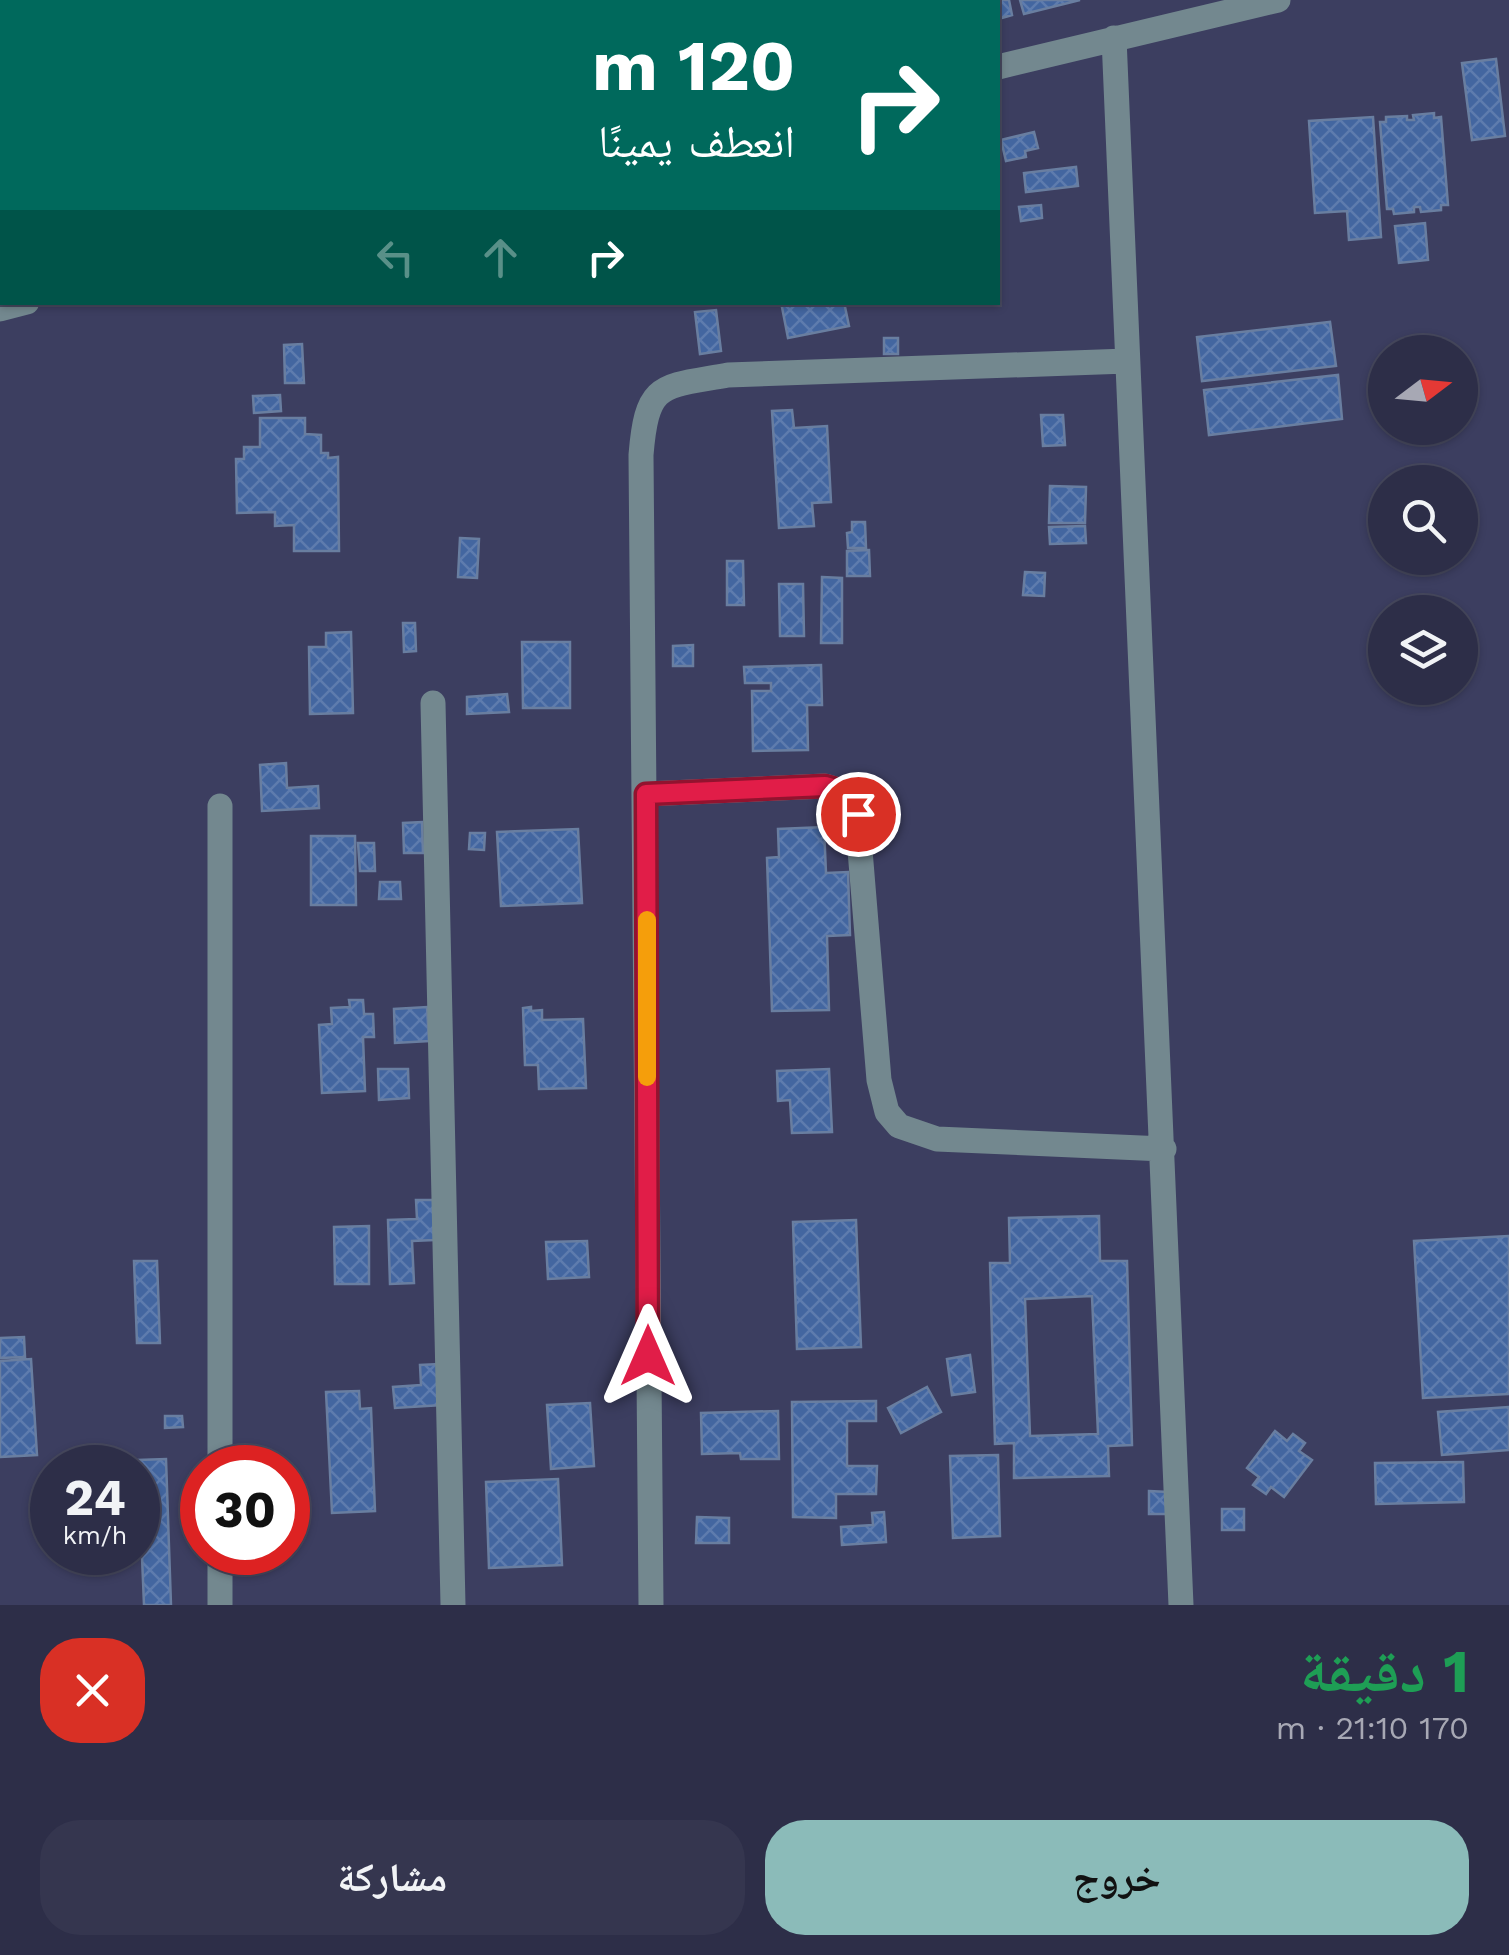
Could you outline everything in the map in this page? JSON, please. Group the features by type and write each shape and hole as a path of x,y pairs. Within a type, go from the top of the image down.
{"street":[{"path":"1000,66 1278,0"},
{"path":"1114,38 1181,1605"},
{"path":"651,1605 640,455 644,417 654,395 674,384 728,375 1127,361"},
{"path":"433,703 453,1605"},
{"path":"646,794 825,786 846,792 858,814 880,1080 887,1112 899,1126 937,1139 1164,1148"},
{"path":"220,806 220,1445"},
{"path":"220,1575 220,1605"}],"building":[{"path":"1000,0 1009,0 1012,15 1000,18"},
{"path":"1020,0 1080,0 1024,14"},
{"path":"1496,59 1505,136 1472,140 1462,63"},
{"path":"1434,113 1434,118 1441,117 1448,205 1441,205 1441,210 1421,212 1420,207 1414,207 1414,212 1394,214 1393,209 1387,209 1380,122 1386,122 1386,117 1407,116 1407,120 1414,120 1413,115"},
{"path":"1373,117 1381,237 1349,240 1347,211 1315,213 1309,121"},
{"path":"1034,132 1038,148 1025,151 1026,157 1006,161 1001,140"},
{"path":"1076,167 1078,186 1026,192 1024,173"},
{"path":"1041,205 1042,218 1021,221 1019,207"},
{"path":"1425,223 1428,260 1399,263 1395,226"},
{"path":"782,305 845,305 849,326 788,338"},
{"path":"716,310 721,351 700,354 695,312"},
{"path":"1330,322 1336,366 1202,381 1197,337"},
{"path":"884,338 898,338 898,354 884,354"},
{"path":"302,344 304,383 285,383 284,345"},
{"path":"1338,375 1342,419 1209,435 1204,390"},
{"path":"280,395 281,411 254,413 253,396"},
{"path":"792,410 794,428 827,426 831,502 812,503 814,526 779,528 772,411"},
{"path":"1041,415 1063,415 1065,445 1043,446"},
{"path":"260,418 305,418 305,434 321,435 321,453 328,453 328,458 338,457 339,551 294,551 294,525 275,526 275,512 237,513 236,459 244,459 244,447 260,447"},
{"path":"1050,486 1086,487 1085,523 1049,523"},
{"path":"852,522 865,522 866,548 848,548 847,533 852,532"},
{"path":"1085,526 1086,543 1050,544 1049,527"},
{"path":"460,538 479,539 477,578 458,577"},
{"path":"869,550 870,576 847,576 847,551"},
{"path":"727,561 743,561 744,605 727,605"},
{"path":"1025,572 1045,573 1044,596 1023,595"},
{"path":"822,577 842,578 842,643 821,643"},
{"path":"779,584 803,584 804,636 780,636"},
{"path":"403,623 415,623 416,651 404,652"},
{"path":"351,632 353,713 310,714 309,647 326,647 326,633"},
{"path":"522,642 570,642 570,708 523,708"},
{"path":"693,645 693,666 673,666 673,646"},
{"path":"821,665 822,705 807,705 808,750 753,751 752,691 771,691 771,683 745,683 744,667"},
{"path":"507,694 509,712 467,714 467,697"},
{"path":"286,763 287,788 318,786 319,808 262,811 260,765"},
{"path":"422,822 423,853 404,853 403,823"},
{"path":"824,827 826,873 848,872 850,935 827,936 829,1010 772,1011 767,858 779,857 778,829"},
{"path":"578,829 582,903 501,906 497,832"},
{"path":"470,833 485,833 484,850 469,849"},
{"path":"311,836 355,836 356,905 311,905"},
{"path":"358,843 374,843 375,871 360,871"},
{"path":"380,882 400,882 401,899 379,899"},
{"path":"349,1000 363,1000 364,1014 373,1014 374,1037 363,1037 365,1091 322,1093 319,1025 332,1024 331,1008 350,1007"},
{"path":"427,1007 429,1041 395,1043 394,1009"},
{"path":"531,1007 531,1011 542,1010 542,1020 583,1019 586,1088 539,1089 538,1065 525,1065 523,1008"},
{"path":"378,1069 408,1069 409,1098 379,1100"},
{"path":"829,1069 832,1132 792,1133 790,1100 778,1101 777,1071"},
{"path":"416,1200 433,1200 434,1240 412,1241 414,1283 390,1284 388,1220 417,1219"},
{"path":"1099,1216 1100,1261 1127,1261 1132,1445 1108,1446 1109,1476 1014,1478 1014,1443 995,1444 990,1263 1010,1263 1009,1218","holes":["1092,1296 1098,1434 1030,1436 1025,1299"]},
{"path":"856,1220 861,1347 797,1349 793,1222"},
{"path":"369,1226 369,1284 335,1284 334,1227"},
{"path":"1509,1236 1509,1394 1423,1398 1414,1241"},
{"path":"587,1241 589,1277 548,1279 546,1242"},
{"path":"134,1261 157,1261 160,1343 137,1343"},
{"path":"24,1337 25,1357 0,1358 0,1338"},
{"path":"970,1355 975,1392 952,1395 947,1359"},
{"path":"31,1359 36,1445 30,1445 30,1455 0,1457 0,1361"},
{"path":"439,1364 442,1405 395,1408 393,1387 421,1385 420,1365"},
{"path":"927,1387 941,1412 901,1433 888,1408"},
{"path":"359,1391 360,1409 371,1408 375,1511 332,1513 326,1392"},
{"path":"876,1401 876,1421 847,1421 847,1466 877,1466 876,1494 836,1494 836,1518 793,1517 792,1402"},
{"path":"590,1403 594,1466 551,1469 547,1405"},
{"path":"1509,1407 1509,1450 1442,1455 1438,1412"},
{"path":"778,1411 779,1459 741,1459 740,1453 702,1454 701,1413"},
{"path":"165,1416 182,1416 183,1427 165,1428"},
{"path":"1275,1431 1287,1441 1293,1434 1305,1443 1299,1451 1312,1460 1284,1497 1271,1487 1266,1494 1253,1485 1259,1477 1247,1468"},
{"path":"998,1455 1000,1536 953,1538 950,1456"},
{"path":"160,1459 166,1459 171,1605 144,1605 143,1575 160,1575"},
{"path":"1463,1462 1464,1502 1376,1504 1375,1463"},
{"path":"558,1479 562,1565 489,1568 486,1482"},
{"path":"1149,1491 1168,1492 1168,1514 1149,1514"},
{"path":"1222,1509 1244,1509 1244,1530 1222,1530"},
{"path":"884,1512 886,1542 842,1545 841,1527 873,1525 872,1513"},
{"path":"697,1517 729,1518 729,1543 696,1543"}],"slow traffic":[{"path":"647,920 647,1077"}],"route":[{"path":"648,1356 646,794 825,786 846,792 858,814"}]}
